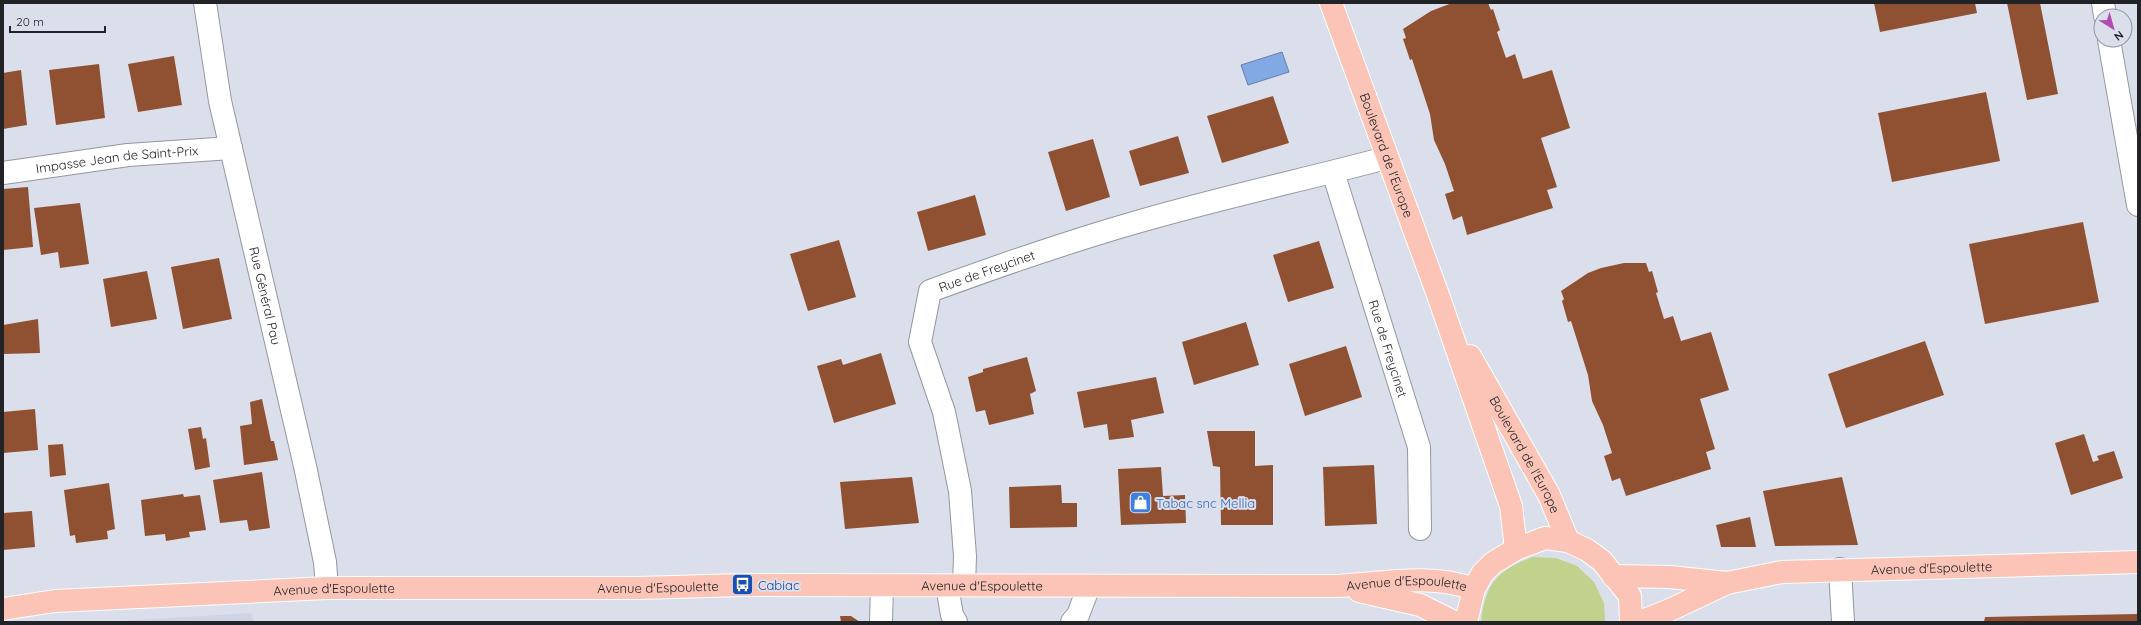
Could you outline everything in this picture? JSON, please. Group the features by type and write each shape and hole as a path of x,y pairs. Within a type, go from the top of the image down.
{"main road":[{"name":"Boulevard de l'Europe","path":"1331,3 1386,158 1443,308 1511,506 1516,549"},
{"name":"Boulevard de l'Europe","path":"1443,308 1549,495 1568,541"},
{"path":"1466,622 1474,588 1482,574 1494,563 1516,549 1545,538 1568,541 1588,550 1602,561 1630,596 1631,622"},
{"name":"Avenue d'Espoulette","path":"1727,583 1782,572 1840,569 2138,562"},
{"path":"1613,576 1670,577 1727,583"},
{"name":"Avenue d'Espoulette","path":"3,609 55,601 327,588 638,588 742,585 1338,586 1427,579 1455,582 1474,588"},
{"path":"1640,622 1672,609 1727,583"},
{"name":"Avenue d'Espoulette","path":"1338,586 1420,605 1454,622"}],"street":[{"name":"Rue Général Pau","path":"205,3 220,100 305,466 325,562 327,588"},
{"path":"2110,48 2138,205"},
{"name":"Impasse Jean de Saint-Prix","path":"3,173 128,155 231,148"},
{"name":"Rue de Freycinet","path":"956,585 965,556 960,491 944,412 920,342 930,291 1021,258 1136,222 1282,183 1334,172 1386,158"},
{"name":"Rue de Freycinet","path":"1334,172 1419,446 1420,529"},
{"path":"1840,569 1843,622"},
{"path":"956,585 952,615 956,622"},
{"path":"881,622 882,586"},
{"path":"1072,622 1078,615 1089,586"}],"shaded area":[{"path":"251,613 254,622 103,622"}],"green space":[{"path":"1533,557 1556,558 1577,566 1594,582 1604,603 1605,622 1481,622 1486,598 1495,580 1510,567"}],"water":[{"path":"1282,52 1289,72 1248,85 1241,65"}],"building":[{"path":"1452,3 1488,3 1491,10 1493,9 1500,30 1497,32 1506,58 1515,54 1523,79 1552,70 1570,128 1541,138 1557,187 1547,190 1553,208 1467,235 1462,216 1453,220 1445,194 1454,191 1445,164 1434,140 1430,114 1412,59 1410,60 1403,39 1406,38 1403,29 1431,11"},
{"path":"1874,3 1975,3 1977,13 1880,32"},
{"path":"2007,3 2040,3 2058,94 2027,100"},
{"path":"174,56 182,105 138,112 128,64"},
{"path":"99,64 105,118 56,125 49,70"},
{"path":"21,70 27,125 3,129 3,73"},
{"path":"1986,92 2000,161 1892,182 1878,113"},
{"path":"1273,96 1289,143 1222,163 1207,116"},
{"path":"1178,136 1189,173 1140,186 1129,151"},
{"path":"1093,139 1110,197 1066,211 1048,152"},
{"path":"28,187 33,247 3,250 3,189"},
{"path":"975,195 986,235 928,251 917,212"},
{"path":"80,203 89,264 60,268 58,252 41,255 34,208"},
{"path":"2083,222 2099,302 1985,324 1969,244"},
{"path":"839,240 856,297 808,311 790,254"},
{"path":"1319,241 1334,288 1288,302 1273,255"},
{"path":"219,258 232,319 183,329 171,267"},
{"path":"1624,263 1646,263 1649,272 1652,271 1658,292 1656,293 1664,319 1673,316 1681,341 1711,332 1729,390 1700,399 1715,449 1706,452 1711,469 1626,496 1620,478 1612,481 1604,456 1612,453 1603,425 1592,401 1588,375 1571,321 1568,322 1562,301 1564,299 1561,291 1588,273 1601,268"},
{"path":"147,271 157,319 111,327 103,279"},
{"path":"38,319 40,353 3,354 3,325"},
{"path":"1246,322 1259,365 1194,385 1182,342"},
{"path":"1925,341 1944,395 1846,428 1828,374"},
{"path":"1346,346 1362,397 1305,416 1289,364"},
{"path":"881,353 896,404 834,423 817,366 841,359 843,365"},
{"path":"1027,357 1036,391 1030,394 1034,414 989,425 985,410 976,412 968,377 983,372 983,369"},
{"path":"1156,377 1164,413 1131,420 1134,437 1109,440 1107,424 1084,428 1077,392"},
{"path":"262,399 271,441 274,441 278,460 244,465 240,426 252,424 250,402"},
{"path":"35,409 38,450 3,453 3,412"},
{"path":"201,427 203,439 206,438 210,467 195,470 188,429"},
{"path":"1207,431 1255,431 1255,466 1273,465 1273,525 1221,525 1220,467 1213,466"},
{"path":"2084,434 2093,462 2099,460 2097,456 2114,451 2123,478 2071,495 2055,443"},
{"path":"63,444 66,475 50,477 48,445"},
{"path":"1374,465 1377,524 1325,526 1323,467"},
{"path":"1161,467 1163,496 1185,495 1186,523 1121,525 1118,469"},
{"path":"262,472 270,528 249,531 247,520 220,523 213,480"},
{"path":"912,477 919,523 845,529 840,482"},
{"path":"1842,477 1858,545 1775,546 1763,491"},
{"path":"109,483 115,529 107,531 108,539 76,543 75,535 70,536 64,490"},
{"path":"1061,485 1062,503 1077,503 1077,527 1010,528 1009,487"},
{"path":"183,494 184,497 200,495 206,530 189,532 190,537 166,541 165,534 145,536 141,500"},
{"path":"32,511 35,547 3,550 3,513"},
{"path":"1750,517 1756,547 1721,547 1716,525"},
{"path":"2138,614 2138,622 1984,622 1985,617"},
{"path":"840,616 851,616 860,622 841,622"}],"place":[{"name":"Tabac snc Mellia","path":"1141,503"},
{"name":"Cabiac","path":"742,585"}]}
